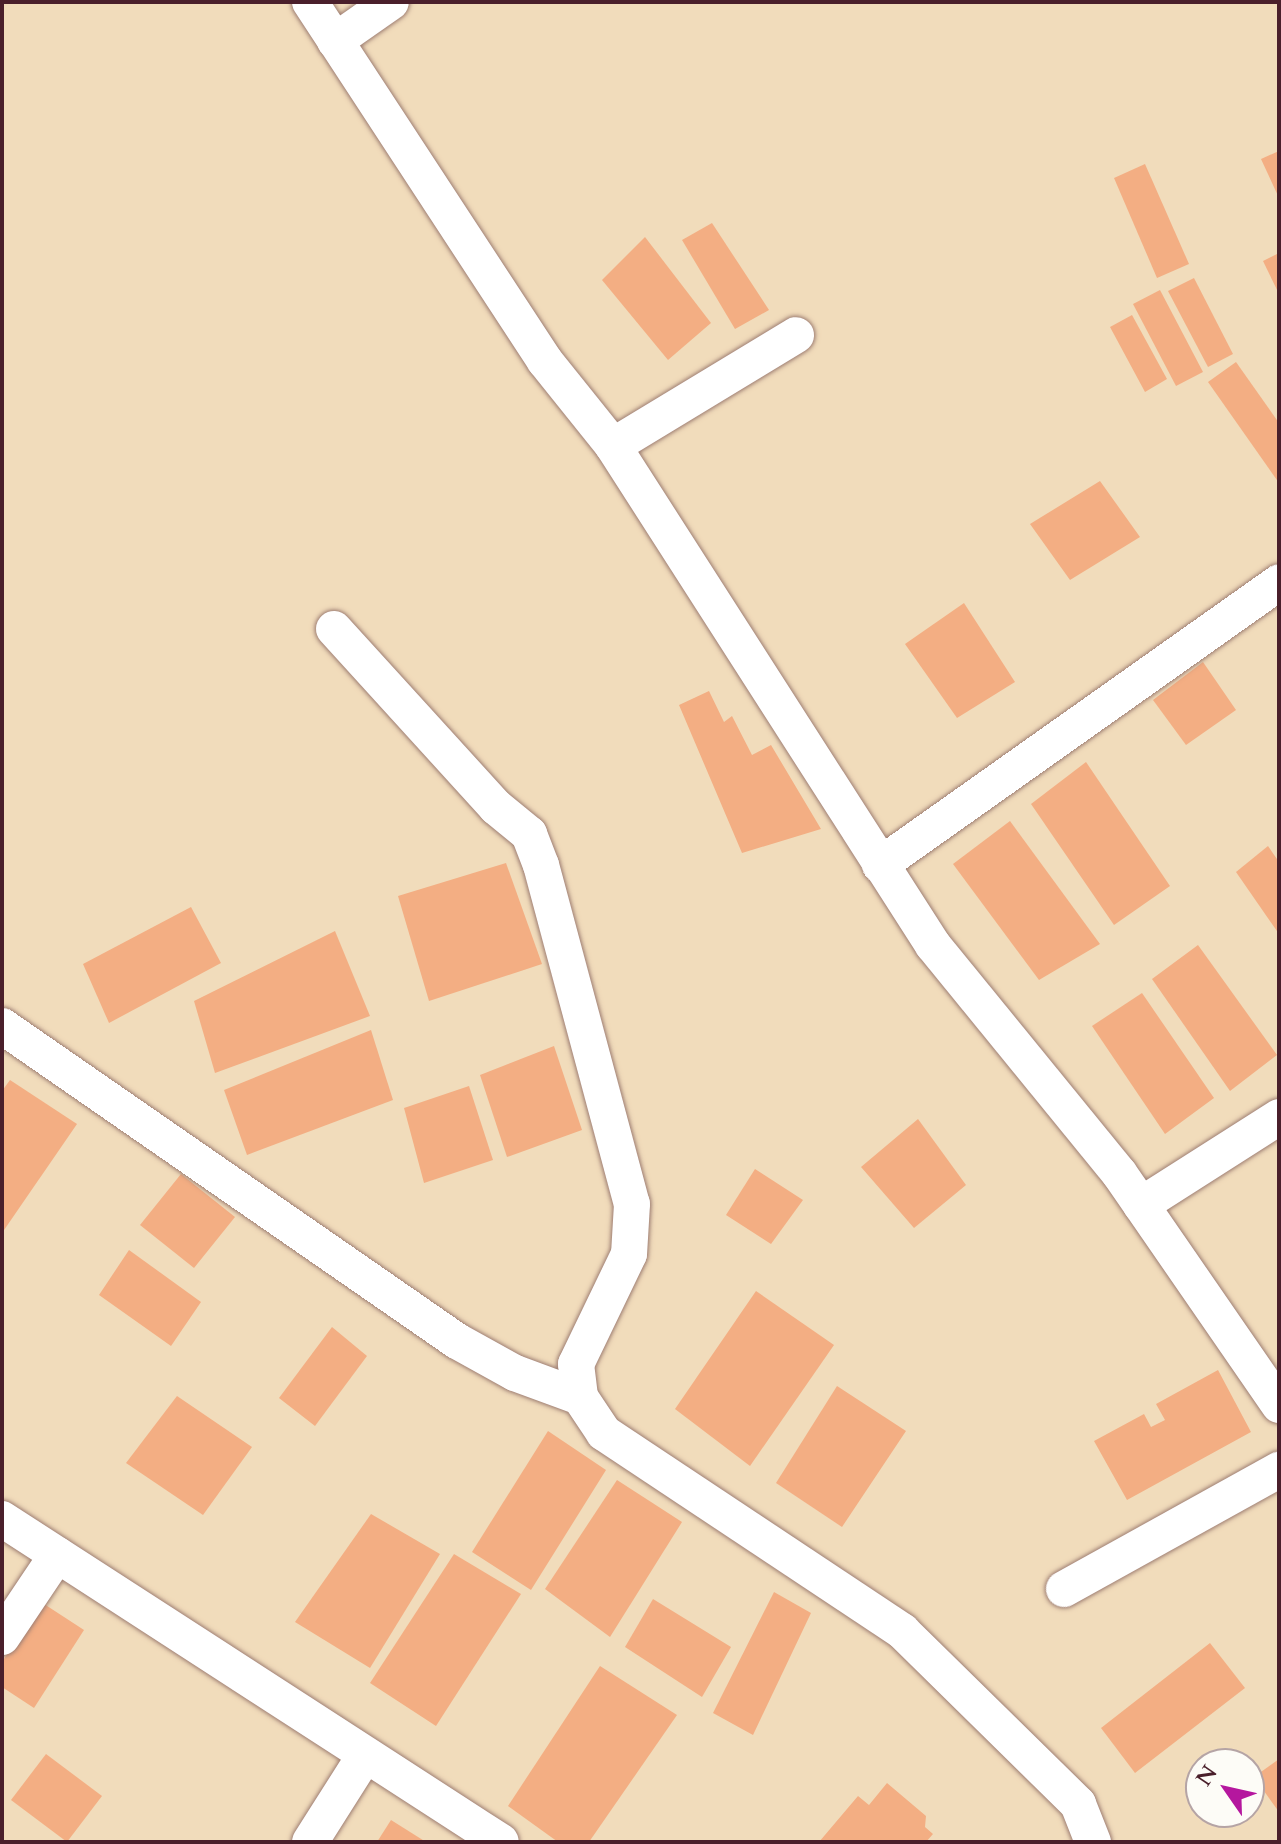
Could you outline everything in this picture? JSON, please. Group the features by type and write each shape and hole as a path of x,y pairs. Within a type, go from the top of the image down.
{"street":[{"path":"310,2 545,361 613,446 933,945 1141,1205 1279,1405"},
{"path":"335,41 391,2"},
{"path":"613,446 796,335"},
{"path":"880,865 1279,583"},
{"path":"334,629 496,807 529,834 541,865 632,1204 629,1254 576,1364 580,1397 604,1433 902,1631 1078,1804 1093,1842"},
{"path":"2,1026 457,1341 515,1373 580,1397"},
{"path":"1141,1205 1279,1117"},
{"path":"1064,1589 1279,1470"},
{"path":"2,1519 364,1757 501,1842"},
{"path":"2,1637 57,1555"},
{"path":"310,1842 364,1757"}],"building":[{"path":"1279,151 1279,198 1261,159"},
{"path":"1145,164 1189,264 1157,278 1114,178"},
{"path":"712,223 769,310 735,329 682,240"},
{"path":"645,237 711,323 668,360 602,280"},
{"path":"1279,253 1279,294 1263,261"},
{"path":"1194,278 1233,354 1208,367 1168,291"},
{"path":"1160,290 1203,372 1176,386 1133,304"},
{"path":"1132,315 1167,379 1145,392 1110,327"},
{"path":"1236,362 1279,423 1279,483 1208,382"},
{"path":"1100,481 1140,537 1070,580 1030,524"},
{"path":"964,603 1015,682 957,718 905,644"},
{"path":"1203,662 1236,710 1186,745 1153,700"},
{"path":"709,691 724,722 732,716 752,755 771,745 821,829 742,853 679,705"},
{"path":"1086,762 1170,886 1114,925 1031,804"},
{"path":"1010,821 1100,944 1039,980 953,864"},
{"path":"1268,846 1279,862 1279,934 1236,872"},
{"path":"506,863 542,964 429,1001 398,896"},
{"path":"191,907 221,963 109,1023 83,964"},
{"path":"335,931 370,1016 215,1073 194,1001"},
{"path":"1198,945 1277,1055 1230,1091 1152,979"},
{"path":"1142,993 1214,1098 1165,1134 1092,1026"},
{"path":"371,1030 393,1100 247,1155 224,1090"},
{"path":"554,1046 582,1130 507,1157 480,1075"},
{"path":"10,1080 77,1124 2,1233 2,1091"},
{"path":"469,1086 493,1160 424,1183 404,1108"},
{"path":"918,1119 966,1185 914,1228 861,1167"},
{"path":"755,1169 803,1200 771,1244 726,1215"},
{"path":"181,1174 235,1217 194,1268 140,1225"},
{"path":"129,1250 201,1302 171,1346 99,1295"},
{"path":"756,1291 834,1345 750,1466 675,1409"},
{"path":"332,1327 367,1356 315,1426 279,1398"},
{"path":"1218,1370 1251,1432 1127,1500 1094,1441 1144,1414 1151,1427 1165,1420 1156,1404"},
{"path":"837,1386 906,1431 842,1527 776,1483"},
{"path":"177,1396 252,1447 203,1515 126,1463"},
{"path":"548,1431 606,1470 531,1590 472,1552"},
{"path":"617,1480 682,1522 610,1637 545,1589"},
{"path":"371,1514 440,1554 370,1668 295,1622"},
{"path":"454,1554 521,1594 436,1726 370,1683"},
{"path":"774,1592 811,1613 753,1735 713,1713"},
{"path":"653,1599 731,1647 702,1697 625,1647"},
{"path":"41,1602 84,1630 34,1708 2,1687 2,1662"},
{"path":"1210,1643 1245,1688 1135,1773 1101,1728"},
{"path":"600,1666 677,1715 589,1842 558,1842 508,1806"},
{"path":"46,1754 102,1796 67,1842 11,1800"},
{"path":"1279,1759 1279,1812 1265,1792 1265,1769"},
{"path":"887,1783 926,1816 925,1827 933,1834 926,1842 819,1842 858,1796 869,1805"},
{"path":"391,1820 426,1842 377,1842"}]}
